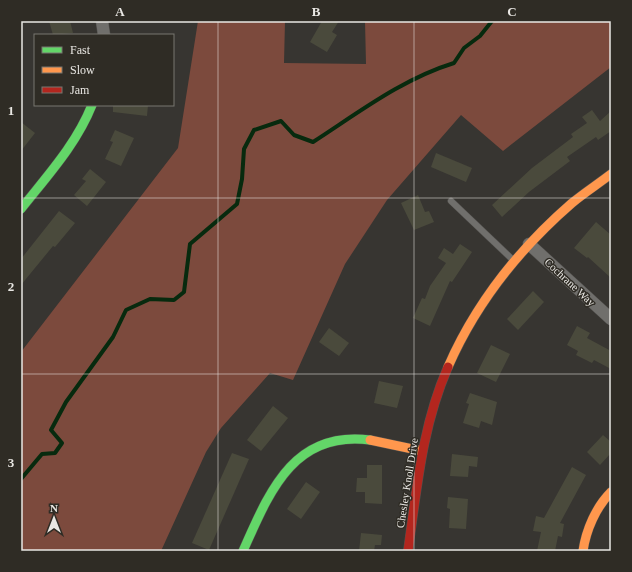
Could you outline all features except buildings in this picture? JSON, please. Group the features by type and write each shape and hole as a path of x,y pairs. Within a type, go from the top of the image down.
{"street":[{"path":"102,21 104,34"},
{"path":"21,209 75,139 89,115 92,106"},
{"name":"Chesley Knoll Drive","path":"408,551 422,451 439,391 460,338 493,285 529,244 568,207 611,174"},
{"name":"Cochrane Way","path":"529,244 611,319"},
{"path":"243,551 269,494 284,470 309,450 326,443 355,439 422,451"},
{"path":"583,551 583,545 593,519 607,495 611,492"}],"lane":[{"path":"451,201 514,261"}],"shaded area":[{"path":"198,21 285,21 284,63 366,64 365,21 611,21 611,67 503,151 461,115 387,200 345,264 293,380 270,373 221,428 206,452 161,551 21,551 21,352 178,148"}],"waterway":[{"path":"21,479 42,454 55,453 62,443 51,430 66,402 113,337 126,310 150,299 174,300 184,292 190,244 237,204 242,179 244,149 254,130 281,121 294,135 313,142 398,87 454,63 464,48 480,36 492,21"}],"traffic: fast":[{"path":"21,209 69,147 92,106"},
{"path":"243,551 274,488 287,470 303,455 321,445 344,440 370,440"}],"traffic: slow":[{"path":"448,367 459,343 472,321 486,299 517,258 534,239 572,203 611,174"},
{"path":"370,440 422,451"},
{"path":"583,551 584,543 592,519 611,492"}],"traffic: jam":[{"path":"408,551 426,435 439,389 448,367"}]}
